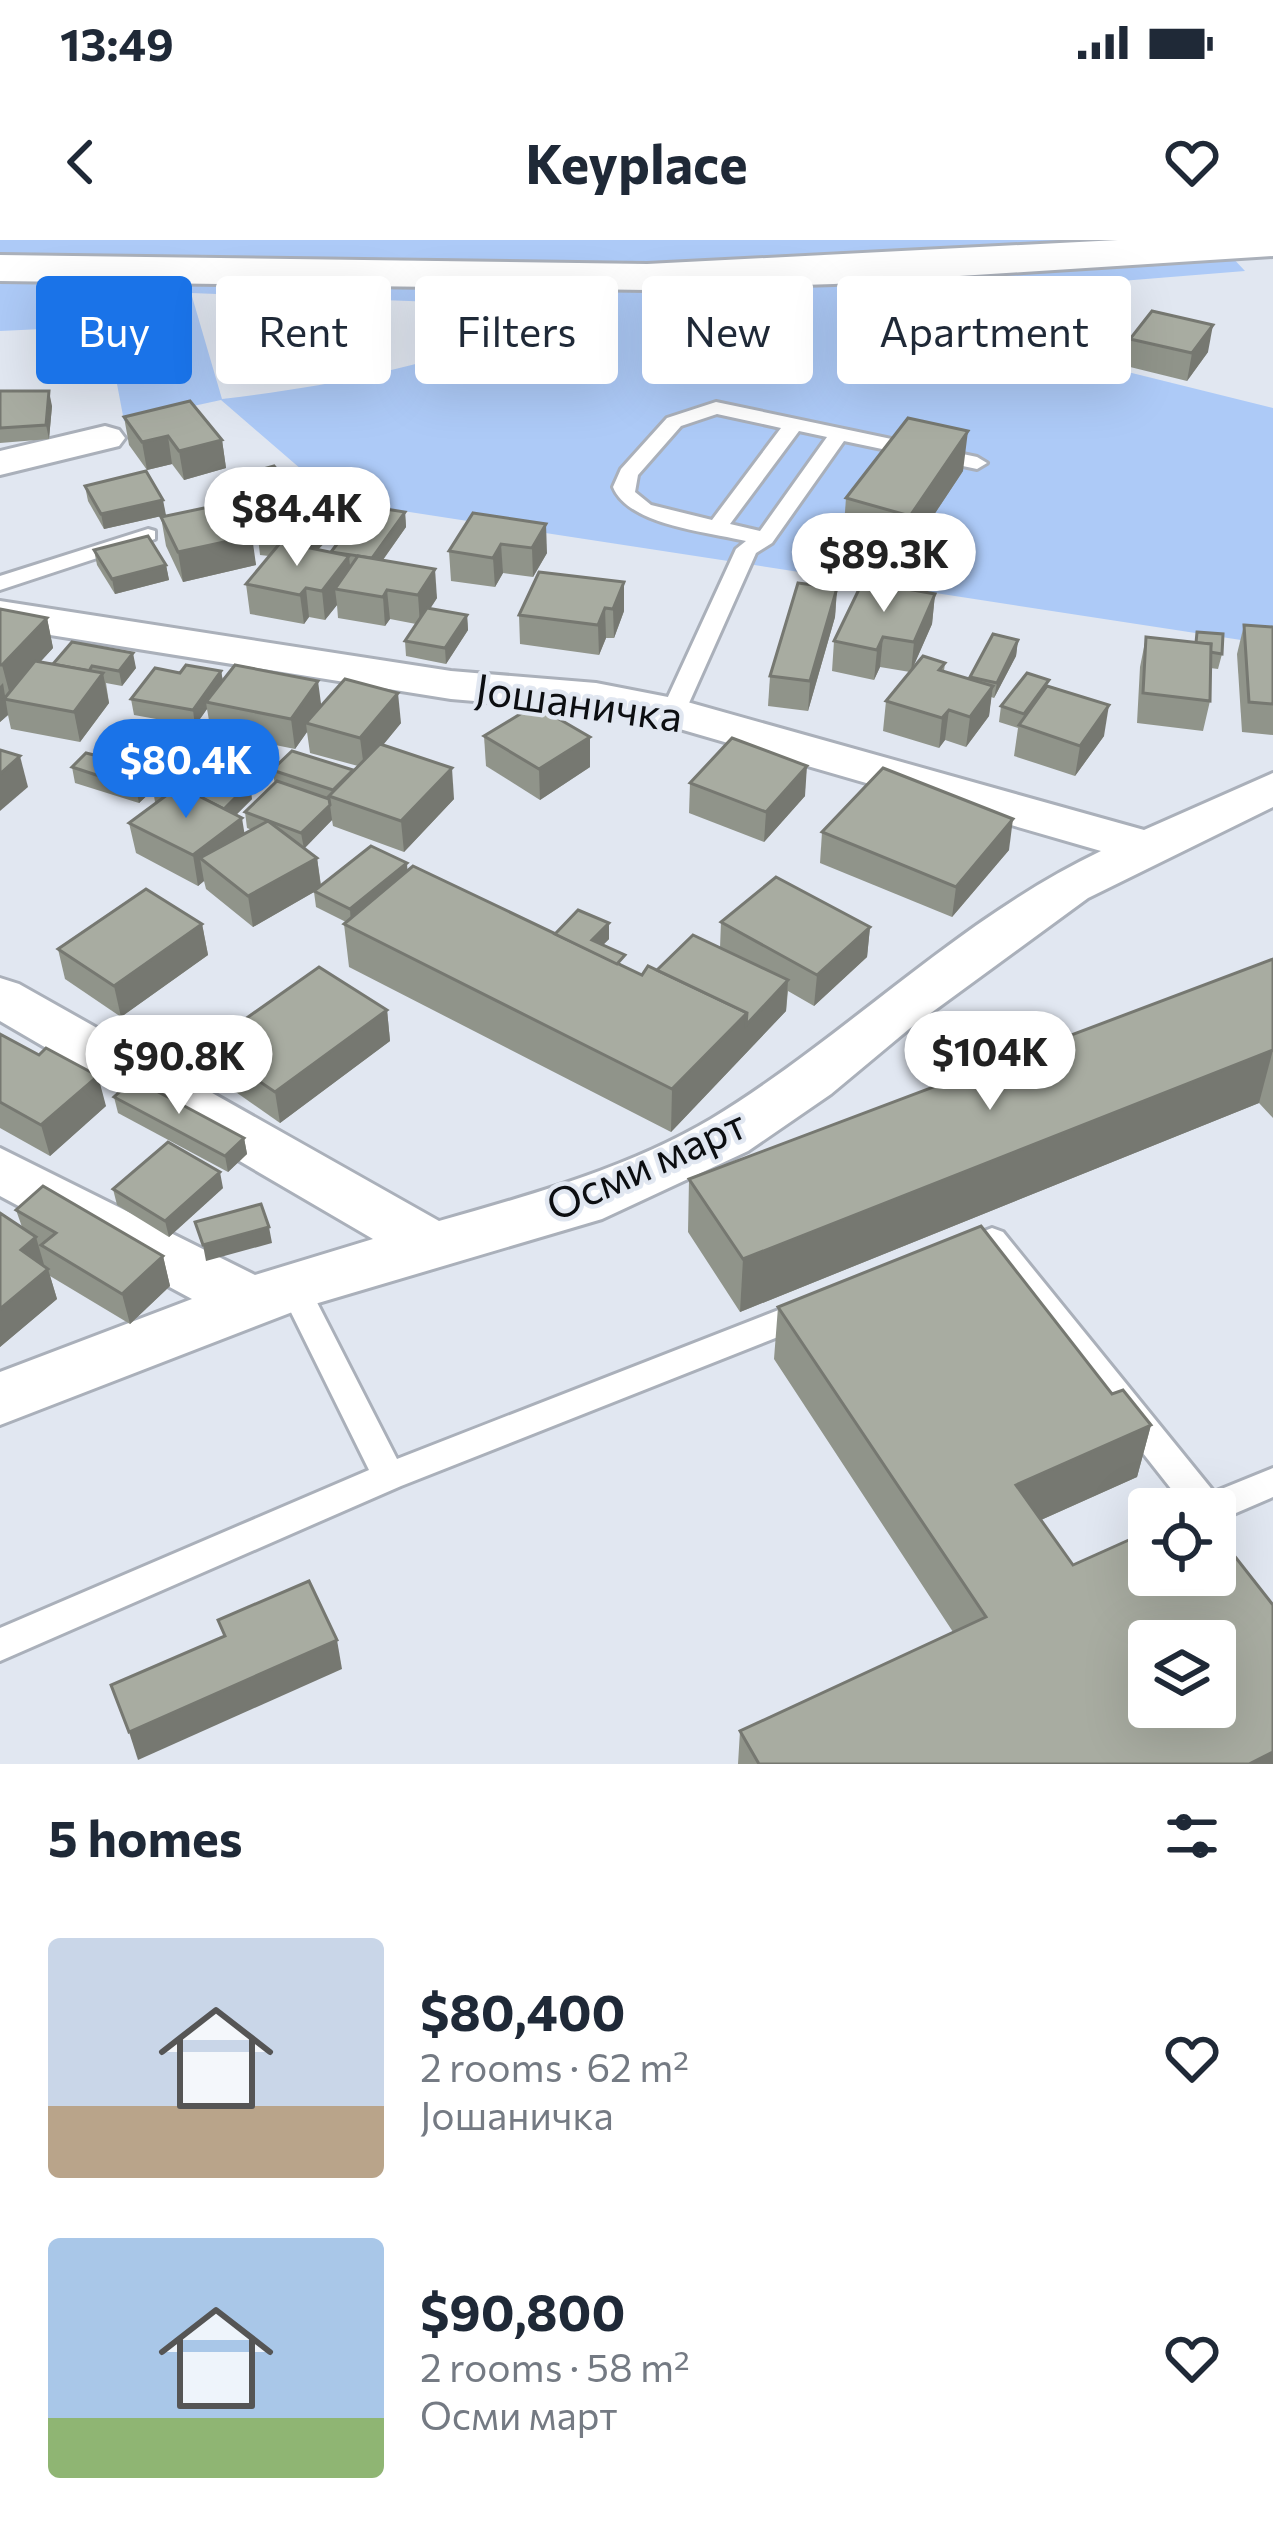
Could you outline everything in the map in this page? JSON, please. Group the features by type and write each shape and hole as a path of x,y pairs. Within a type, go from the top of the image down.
{"street":[{"path":"1106,252 1179,240"},
{"path":"0,268 589,278 834,271 1273,243"},
{"path":"0,463 106,439"},
{"name":"Јошаничка","path":"0,614 452,685 596,697 674,712 1145,847"},
{"name":"Осми март","path":"0,1399 272,1294 581,1203 728,1136 811,1080 890,1016 1070,886 1273,788"},
{"path":"0,997 430,1244"},
{"path":"0,1170 272,1294"}],"lane":[{"path":"765,539 644,510 626,495 628,473 674,422 698,411 733,408 977,463"},
{"path":"717,527 795,423"},
{"path":"674,712 746,549 765,539 840,433"},
{"path":"0,583 148,535"},
{"path":"926,1266 992,1240 1191,1488"},
{"path":"272,1294 389,1476"},
{"path":"0,1645 389,1476 836,1301"},
{"path":"1236,1497 1273,1482"}],"shaded area":[{"path":"0,240 1216,240 1245,271 1131,280 1131,276 837,276 837,384 1131,384 1131,373 1273,408 1273,645 338,501 221,400 124,421 117,384 192,384 192,296 222,399 323,384 391,384 391,370 415,364 415,384 618,384 618,276 415,276 415,301 391,300 391,276 216,276 216,294 192,293 192,276 36,276 36,329 0,331"}],"building":[{"path":"1152,311 1213,325 1192,353 1131,338"},
{"path":"0,391 49,391 46,425 0,428"},
{"path":"190,401 222,440 179,451 168,436 142,442 124,417"},
{"path":"908,418 968,431 910,516 846,498"},
{"path":"274,466 289,485 284,491 235,504 222,504 216,496 258,484 249,473"},
{"path":"146,471 163,500 101,514 85,486"},
{"path":"291,483 343,492 301,534 256,526"},
{"path":"270,499 274,504 269,510 246,516 239,507"},
{"path":"233,502 252,536 178,552 161,517"},
{"path":"366,506 405,512 372,558 331,552"},
{"path":"473,513 546,524 532,548 501,544 493,558 449,551"},
{"path":"148,536 166,565 112,579 94,550"},
{"path":"281,542 349,556 322,591 306,588 300,595 246,584"},
{"path":"358,556 435,569 418,595 387,590 383,597 335,589"},
{"path":"539,572 624,582 613,609 605,608 598,625 519,615"},
{"path":"863,581 935,594 914,642 883,637 877,650 834,641"},
{"path":"798,583 837,588 810,681 770,676"},
{"path":"427,608 467,615 445,648 405,641"},
{"path":"0,609 47,618 2,665 0,665"},
{"path":"1244,625 1273,627 1273,704 1249,702"},
{"path":"1197,632 1223,634 1222,654 1210,652 1211,644 1196,643"},
{"path":"993,634 1018,640 997,683 970,677"},
{"path":"1146,637 1211,644 1210,701 1143,693"},
{"path":"72,642 133,653 119,671 53,664"},
{"path":"923,656 945,663 939,670 993,686 970,717 949,710 942,718 886,701"},
{"path":"35,661 103,673 74,712 4,699"},
{"path":"186,665 221,671 193,710 131,699 155,668 180,673"},
{"path":"235,665 318,681 291,719 206,702"},
{"path":"1027,673 1049,680 1024,714 1001,706"},
{"path":"345,679 398,693 360,738 306,723"},
{"path":"1047,686 1109,705 1080,746 1019,725"},
{"path":"535,705 590,737 539,769 484,736"},
{"path":"732,738 807,766 766,812 690,783"},
{"path":"111,743 164,760 136,788 72,767 86,753 98,756"},
{"path":"380,744 452,768 401,821 329,796"},
{"path":"0,750 20,756 0,774"},
{"path":"292,751 353,770 333,790 272,770"},
{"path":"179,760 250,783 224,809 179,786 171,792 152,786"},
{"path":"883,768 1013,819 956,887 822,832"},
{"path":"277,781 329,799 330,805 301,833 245,812"},
{"path":"179,786 242,818 193,855 129,823"},
{"path":"268,821 317,858 248,896 200,858"},
{"path":"371,846 407,863 350,909 314,891"},
{"path":"413,866 642,975 648,966 747,1013 672,1089 344,924"},
{"path":"776,877 870,927 817,975 721,922"},
{"path":"146,889 202,924 114,986 58,949"},
{"path":"578,910 609,923 592,940 625,955 617,964 555,934"},
{"path":"693,935 788,980 746,1025 747,1013 657,970"},
{"path":"1273,959 1273,1050 743,1259 689,1179"},
{"path":"319,967 387,1010 275,1092 207,1046"},
{"path":"0,1034 39,1055 46,1048 98,1076 41,1125 0,1102"},
{"path":"134,1079 244,1138 225,1156 114,1097"},
{"path":"168,1142 220,1172 165,1221 113,1189"},
{"path":"43,1186 163,1256 122,1294 41,1245 56,1233 16,1210"},
{"path":"261,1204 269,1227 203,1245 195,1222"},
{"path":"0,1213 36,1237 21,1250 48,1269 0,1309"},
{"path":"981,1226 1112,1394 1123,1390 1151,1425 1016,1485 1073,1565 1128,1540 1128,1596 1236,1596 1236,1558 1273,1605 1273,1752 1249,1764 759,1764 740,1731 986,1617 778,1307"},
{"path":"309,1581 337,1640 129,1732 111,1685 225,1636 218,1620"}]}
